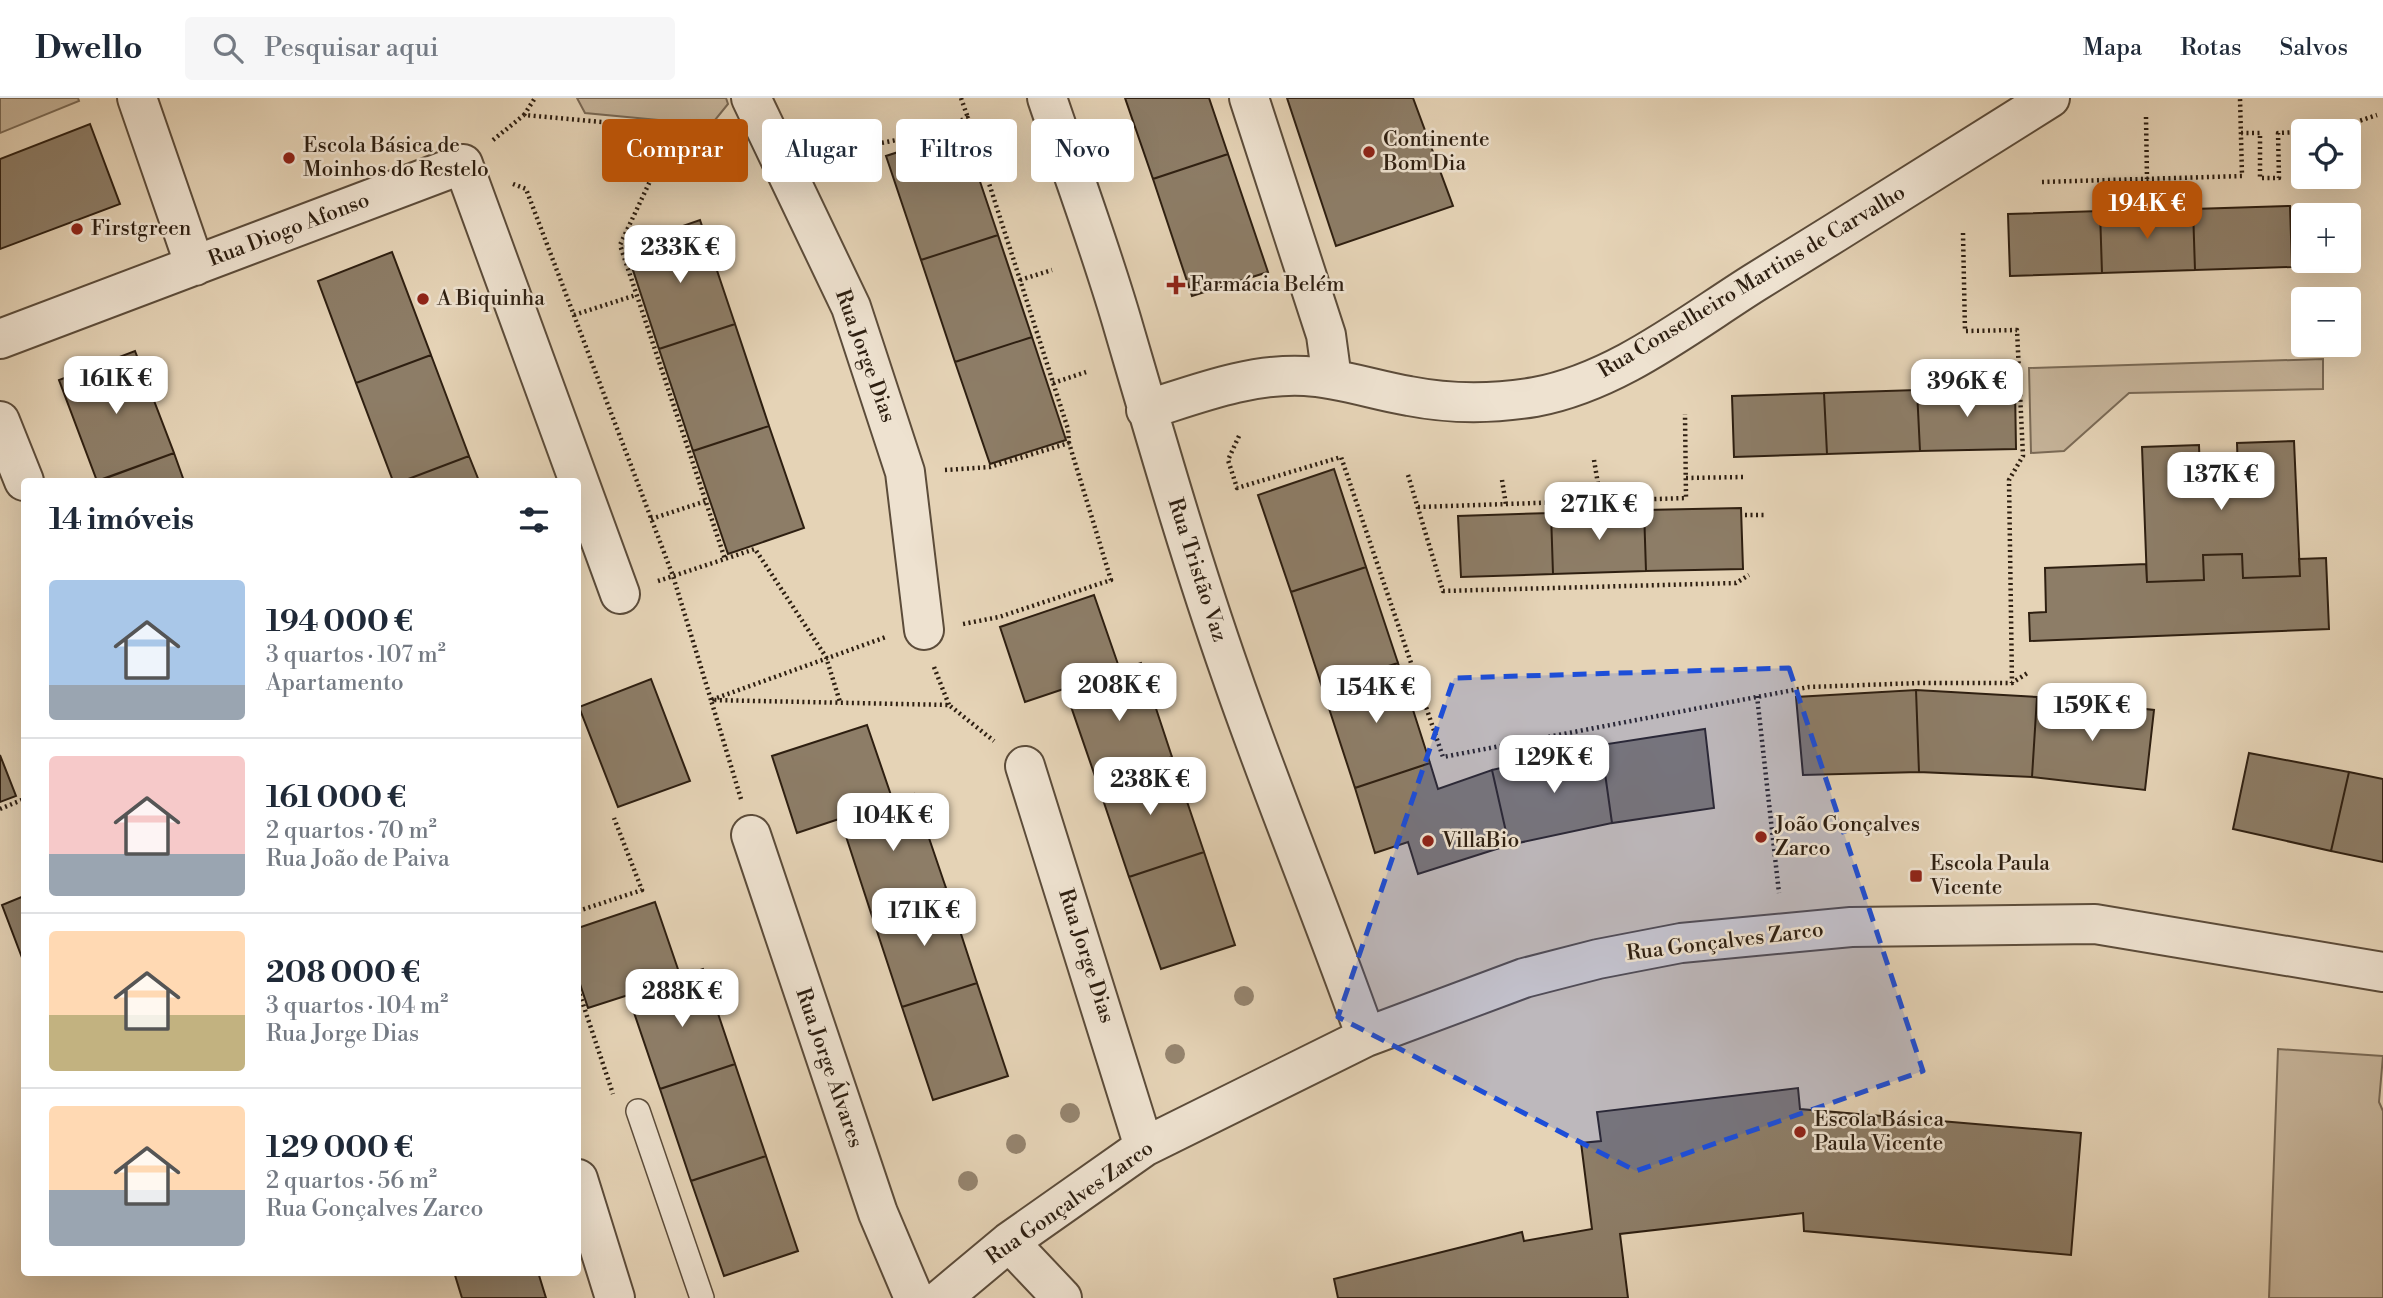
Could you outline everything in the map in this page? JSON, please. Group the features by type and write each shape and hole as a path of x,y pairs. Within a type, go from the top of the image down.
{"street":[{"path":"137,98 195,266"},
{"name":"Rua Jorge Dias","path":"751,98 851,307 905,472 928,645"},
{"name":"Rua Tristão Vaz","path":"1047,98 1124,329 1146,410 1230,672 1284,823 1324,918 1366,1037"},
{"path":"1249,98 1326,335 1332,379"},
{"name":"Rua Conselheiro Martins de Carvalho","path":"1146,410 1221,386 1264,378 1303,376 1332,379 1409,397 1454,402 1496,402 1536,397 1576,386 1614,369 1663,341 2050,98"},
{"path":"463,164 578,478"},
{"name":"Rua Diogo Afonso","path":"0,340 463,164"},
{"path":"0,421 23,478"},
{"path":"581,487 620,594"},
{"name":"Rua Jorge Dias","path":"1025,766 1144,1147"},
{"name":"Rua Jorge Álvares","path":"751,835 878,1213 914,1298"},
{"name":"Rua Gonçalves Zarco","path":"942,1298 1009,1242 1144,1147 1366,1037 1433,1010 1572,965 1681,943 1784,932 1851,928 2095,924 2383,972"},
{"path":"581,1189 615,1298"},
{"path":"1009,1242 1062,1298"}],"lane":[{"path":"638,1111 702,1298"}],"path":[{"path":"524,115 535,98"},
{"path":"961,98 968,118"},
{"path":"2042,182 2242,176 2240,98"},
{"path":"2361,120 2377,115"},
{"path":"2146,117 2147,179"},
{"path":"2241,133 2260,133 2260,178 2279,178 2278,133 2291,132"},
{"path":"463,164 526,189 673,576 751,835"},
{"path":"650,182 620,245 725,559"},
{"path":"1963,233 1965,331 2017,330 2023,456 2009,480 2012,683"},
{"path":"1020,280 1052,270"},
{"path":"574,315 636,295"},
{"path":"1053,383 1086,372"},
{"path":"1418,507 1686,498 1685,414"},
{"path":"1238,436 1228,460 1237,488 1341,457 1443,757 1757,696 1823,687 2012,683 2029,672"},
{"path":"905,472 990,467 1069,443 1111,580 999,617 928,645 949,705 1025,766"},
{"path":"1594,460 1601,502"},
{"path":"1408,475 1443,591 1736,583 1749,575"},
{"path":"1686,478 1743,477"},
{"path":"1502,480 1506,505"},
{"path":"651,519 706,502"},
{"path":"1745,515 1766,515"},
{"path":"620,594 755,549 826,657 840,702"},
{"path":"711,700 873,639"},
{"path":"1757,696 1784,932"},
{"path":"711,700 949,705"},
{"path":"0,809 21,800"},
{"path":"581,910 642,890 614,818"},
{"path":"581,998 615,1100"}],"highlighted area":[{"path":"1789,668 1923,1071 1636,1171 1338,1017 1454,678"}],"shaded area":[{"path":"0,98 78,98 79,101 0,133"},
{"path":"577,98 726,98 728,104 716,119 648,119 585,113"},
{"path":"2323,359 2323,389 2129,393 2064,451 2031,453 2029,368"},
{"path":"2278,1049 2383,1056 2379,1102 2383,1111 2383,1298 2269,1298"}],"building":[{"path":"1125,98 1209,98 1228,154 1153,179"},
{"name":"Continente Bom Dia","path":"1287,98 1413,98 1453,206 1336,246"},
{"path":"90,124 120,204 0,249 0,159"},
{"path":"896,153 896,182 980,182 998,235 921,260 886,156"},
{"path":"1228,154 1268,272 1192,296 1153,179"},
{"path":"2290,206 2291,267 2195,270 2193,209"},
{"path":"2193,209 2195,270 2102,273 2100,211"},
{"path":"2100,211 2102,273 2010,276 2008,214"},
{"path":"700,220 735,324 659,349 625,246"},
{"path":"998,235 1032,337 955,362 921,260"},
{"path":"392,252 431,355 356,383 318,281"},
{"path":"735,324 769,426 693,451 659,349"},
{"path":"1032,337 1066,440 990,464 955,362"},
{"path":"135,351 174,453 105,478 96,478 59,380"},
{"path":"431,355 469,456 411,478 392,478 356,383"},
{"path":"2015,388 2016,449 1920,451 1917,390"},
{"path":"1917,390 1920,451 1827,454 1824,393"},
{"path":"1824,393 1827,454 1734,457 1732,396"},
{"path":"769,426 804,528 728,554 693,451"},
{"path":"2294,441 2300,576 2243,578 2242,554 2203,555 2204,580 2147,582 2142,447 2199,445 2200,477 2238,475 2237,443"},
{"path":"174,453 183,478 106,478"},
{"path":"469,456 478,478 411,478"},
{"path":"1334,469 1366,567 1291,592 1258,495"},
{"path":"1741,508 1743,569 1646,571 1644,510"},
{"path":"1644,510 1646,571 1553,574 1551,513"},
{"path":"1551,513 1553,574 1461,577 1458,516"},
{"path":"2242,554 2243,578 2300,576 2299,559 2326,558 2329,629 2030,641 2029,613 2046,612 2045,568 2146,564 2147,582 2204,580 2203,555"},
{"path":"1366,567 1398,663 1322,687 1291,592"},
{"path":"1094,595 1120,670 1025,702 1000,627"},
{"path":"1141,663 1172,757 1097,782 1065,689"},
{"path":"1398,663 1430,763 1355,788 1322,687"},
{"path":"651,679 690,781 618,807 581,706"},
{"path":"1916,690 1919,772 1803,775 1796,697"},
{"path":"1916,690 2037,697 2032,777 1919,772"},
{"path":"2037,697 2154,710 2145,790 2032,777"},
{"path":"867,725 893,801 797,833 772,756"},
{"path":"1705,729 1714,808 1612,823 1601,745"},
{"path":"1601,745 1612,823 1509,845 1492,770"},
{"path":"2249,753 2349,772 2331,851 2233,829"},
{"path":"0,755 16,796 0,802"},
{"path":"1172,757 1204,852 1129,877 1097,782"},
{"path":"1430,763 1438,789 1492,770 1509,845 1418,874 1408,842 1375,853 1355,788"},
{"path":"2349,772 2383,779 2383,862 2331,851"},
{"path":"914,794 946,888 871,913 840,818"},
{"path":"1204,852 1235,945 1161,969 1129,877"},
{"path":"946,888 977,983 902,1007 871,913"},
{"path":"21,897 21,955 2,905"},
{"path":"655,902 681,978 588,1008 581,987 581,927"},
{"path":"703,969 735,1064 660,1089 628,995"},
{"path":"977,983 1008,1076 933,1100 902,1007"},
{"path":"735,1064 766,1156 691,1181 660,1089"},
{"path":"1798,1088 1800,1109 2081,1133 2071,1255 1804,1231 1803,1213 1620,1234 1628,1298 1338,1298 1334,1279 1522,1232 1524,1241 1592,1229 1581,1143 1601,1141 1597,1112"},
{"path":"766,1156 798,1251 724,1276 691,1181"},
{"path":"455,1276 539,1276 546,1298 462,1298"}],"place":[{"name":"Continente Bom Dia","path":"1369,152"},
{"name":"Escola Básica de Moinhos do Restelo","path":"289,158"},
{"name":"Firstgreen","path":"77,229"},
{"name":"Farmácia Belém","path":"1176,285"},
{"name":"A Biquinha","path":"423,299"},
{"name":"João Gonçalves Zarco","path":"1761,837"},
{"name":"VillaBio","path":"1428,841"},
{"name":"Escola Paula Vicente","path":"1916,876"},
{"name":"Escola Básica Paula Vicente","path":"1800,1132"}]}
